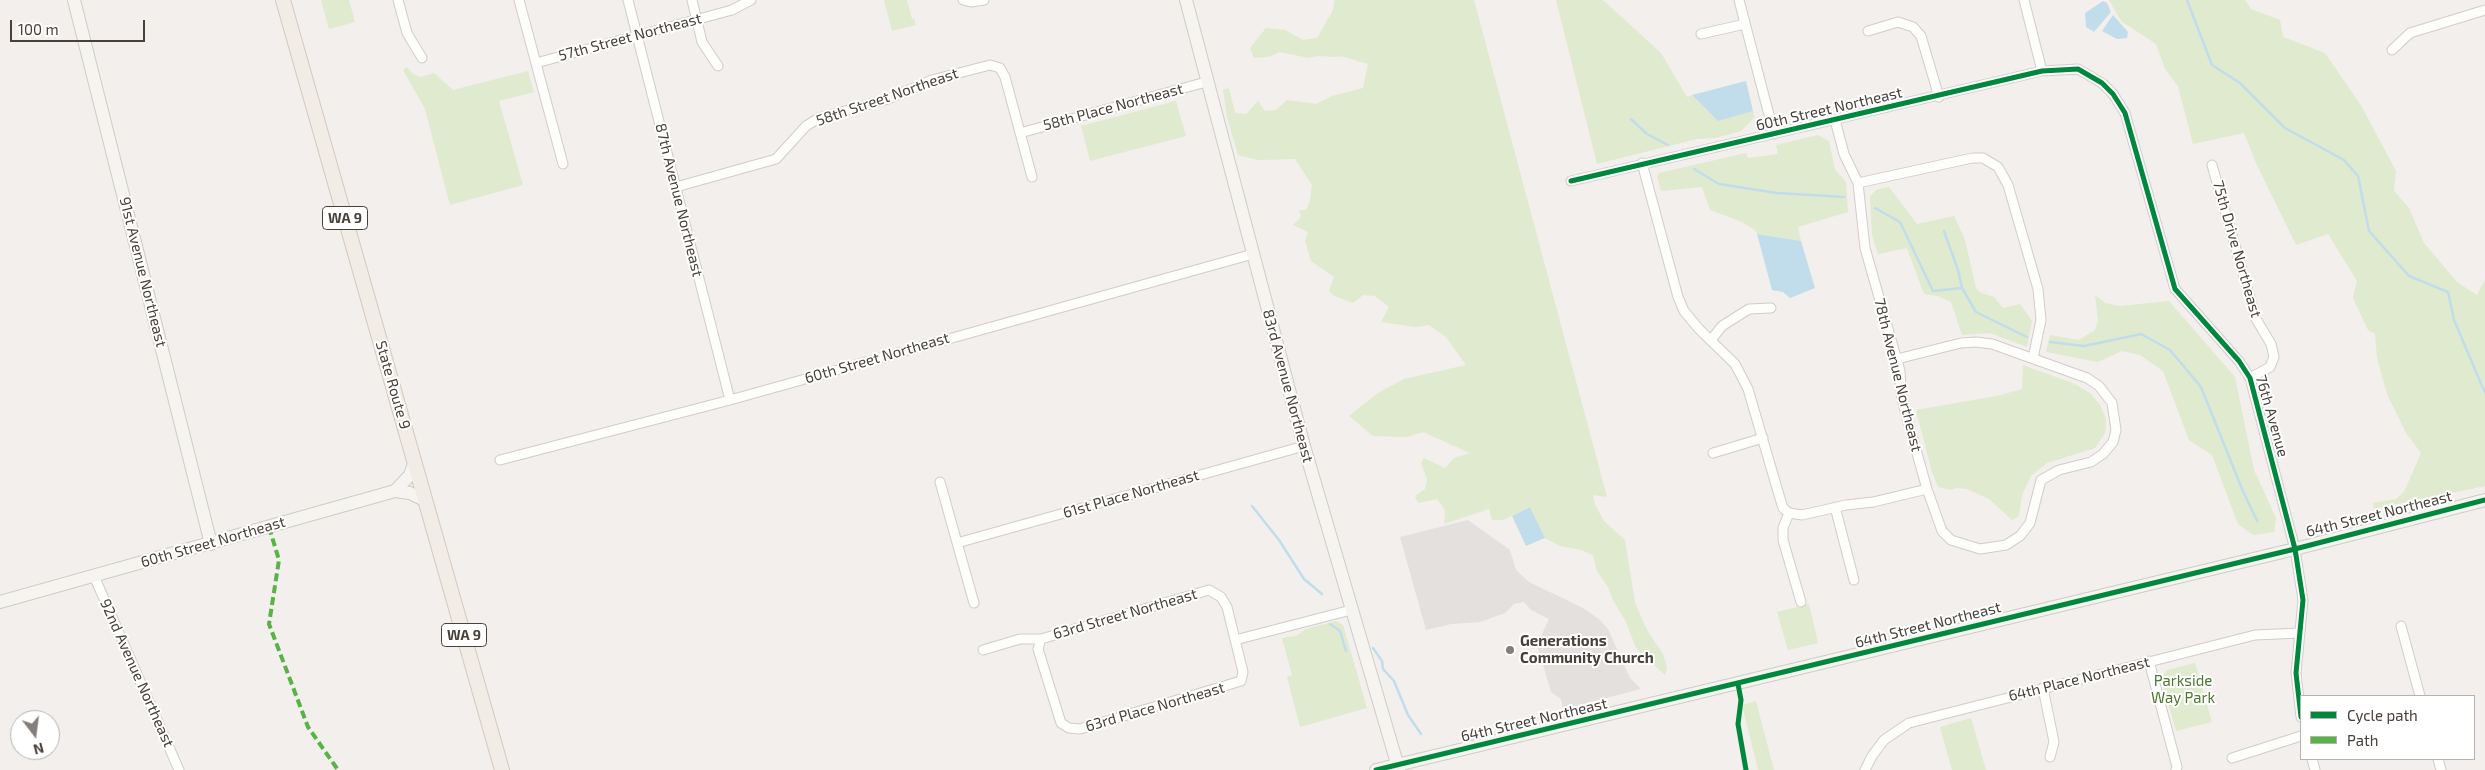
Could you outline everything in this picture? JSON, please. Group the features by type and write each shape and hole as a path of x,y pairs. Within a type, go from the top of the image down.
{"main road":[{"name":"State Route 9","path":"283,0 502,770"}],"street":[{"name":"91st Avenue Northeast","path":"74,0 211,544"},
{"path":"398,0 407,33 422,58"},
{"path":"519,0 564,164"},
{"name":"87th Avenue Northeast","path":"628,0 730,400"},
{"path":"692,0 702,42 718,66"},
{"name":"57th Street Northeast","path":"536,63 732,10 751,0"},
{"path":"963,0 971,2 984,0"},
{"name":"83rd Avenue Northeast","path":"1186,0 1206,82 1304,446 1398,767"},
{"path":"1739,0 1774,134"},
{"path":"2024,0 2042,71"},
{"path":"2392,50 2410,33 2485,10"},
{"path":"1868,31 1898,22 1913,27 1921,36 1939,96"},
{"path":"1701,34 1745,24"},
{"name":"58th Street Northeast","path":"676,187 776,159 782,155 806,126 819,118 888,99 932,80 984,65 996,66 1005,77 1020,132"},
{"name":"60th Street Northeast","path":"1571,181 2042,71 2078,69 2091,76"},
{"name":"76th Avenue","path":"2091,76 2113,94 2125,112 2175,289 2239,361 2250,378 2295,549 2303,600 2296,673 2300,708"},
{"name":"58th Place Northeast","path":"1020,132 1206,82"},
{"name":"78th Avenue Northeast","path":"1835,120 1844,154 1858,184 1865,248 1897,359 1901,393 1927,489 1936,519 1942,531 1951,540 1980,550 2006,545 2020,536 2030,524 2041,480 2059,470 2091,462 2103,454 2113,442 2116,430 2116,417 2112,403 2099,386 2088,378 2033,358"},
{"path":"1020,132 1032,177"},
{"path":"1858,184 1960,159 1983,158 1991,161 1998,167 2008,185 2038,288 2041,320 2033,358 1992,344 1976,342 1962,343 1897,359"},
{"path":"1642,163 1678,297 1691,321 1727,355 1741,374 1763,438 1783,508 1789,513 1802,515 1873,502 1927,489"},
{"name":"75th Drive Northeast","path":"2212,165 2256,319 2270,344 2274,357 2270,367 2250,378"},
{"name":"60th Street Northeast","path":"500,460 730,400 1253,254"},
{"path":"1711,340 1722,326 1749,309 1771,308"},
{"path":"1713,453 1763,438"},
{"name":"61st Place Northeast","path":"958,543 1304,446"},
{"path":"395,491 410,475 415,462"},
{"path":"940,482 974,603"},
{"name":"60th Street Northeast","path":"0,602 395,491"},
{"path":"395,491 410,493 426,501"},
{"name":"64th Street Northeast","path":"1376,770 1398,767 2295,549 2485,500"},
{"path":"1835,508 1854,580"},
{"path":"1789,513 1783,528 1783,540 1801,602"},
{"name":"92nd Avenue Northeast","path":"94,576 179,770"},
{"name":"63rd Street Northeast","path":"983,650 1020,640 1041,639 1209,590 1221,597 1227,607 1236,640"},
{"path":"1236,640 1351,610"},
{"path":"2401,626 2420,695"},
{"name":"64th Place Northeast","path":"1865,770 1872,756 1894,732 1909,723 2255,635 2300,633"},
{"name":"63rd Place Northeast","path":"1041,639 1038,649 1061,723 1068,728 1080,729 1241,681 1243,672 1236,640"},
{"path":"2149,661 2177,766 2176,770"},
{"path":"2044,688 2054,742 2050,757"},
{"path":"2232,758 2300,736"}],"green space":[{"path":"321,0 349,0 355,22 329,29"},
{"path":"884,0 907,0 912,19 914,18 916,25 892,31"},
{"path":"1335,0 1474,0 1607,497 1593,495 1595,505 1604,521 1625,540 1635,603 1647,630 1663,654 1667,667 1665,675 1636,648 1626,622 1608,587 1597,571 1593,555 1581,550 1560,546 1545,538 1530,507 1503,520 1492,520 1489,509 1444,524 1445,510 1437,499 1418,503 1415,496 1425,489 1427,479 1421,463 1424,458 1445,468 1454,458 1470,453 1423,432 1407,437 1373,436 1349,416 1378,393 1404,379 1466,365 1446,337 1429,325 1415,327 1381,322 1389,307 1375,296 1363,295 1353,303 1334,296 1329,291 1334,277 1311,261 1305,241 1308,232 1293,225 1301,217 1299,210 1306,210 1310,201 1312,185 1295,159 1258,160 1238,155 1227,117 1223,90 1229,88 1235,113 1246,114 1258,101 1265,111 1276,110 1287,100 1316,104 1332,96 1363,88 1368,64 1344,57 1318,56 1309,58 1280,52 1268,57 1254,58 1250,48 1266,28 1285,30 1303,40 1317,38 1333,10"},
{"path":"1556,0 1603,0 1661,53 1687,97 1692,95 1718,120 1753,111 1754,118 1741,131 1716,138 1697,139 1597,164"},
{"path":"2109,0 2245,0 2251,9 2280,20 2283,37 2325,53 2362,107 2396,171 2394,191 2409,208 2424,243 2457,282 2477,295 2485,279 2485,486 2374,509 2373,503 2396,499 2404,492 2421,453 2406,433 2387,394 2377,358 2375,334 2368,330 2353,298 2357,281 2328,234 2296,245 2256,163 2244,133 2193,144 2178,86 2165,69 2156,44 2121,21"},
{"path":"407,67 413,74 421,77 434,73 453,90 528,71 534,92 499,101 523,185 450,205 425,109 403,70"},
{"path":"1176,101 1186,136 1090,161 1081,126"},
{"path":"1818,135 1829,141 1835,170 1846,182 1848,212 1798,227 1801,241 1758,234 1742,222 1710,210 1702,187 1661,191 1657,176 1659,173 1746,153 1748,158 1778,154 1776,145"},
{"path":"1889,187 1917,224 1954,216 1965,240 1976,288 1981,293 1994,297 2003,308 2020,304 2032,321 2027,347 1990,333 1962,335 1951,302 1938,296 1924,294 1907,248 1878,254 1872,235 1870,197 1876,190"},
{"path":"2095,295 2105,303 2120,306 2169,301 2235,377 2254,470 2276,518 2274,532 2253,535 2238,524 2212,455 2189,440 2163,371 2140,355 2122,351 2098,362 2046,352 2050,335 2079,340 2095,330 2098,321"},
{"path":"2023,365 2075,384 2091,394 2100,405 2106,419 2105,433 2095,448 2047,463 2031,476 2022,495 2019,516 2012,520 1989,499 1967,489 1957,488 1951,490 1938,487 1932,472 1916,410 1997,396 2022,389"},
{"path":"1809,604 1818,643 1788,650 1777,612"},
{"path":"1336,621 1343,625 1367,708 1300,727 1287,677 1292,675 1282,638 1296,636 1306,629"},
{"name":"Parkside Way Park","path":"2195,663 2212,722 2176,731 2161,678 2167,670"},
{"path":"1756,701 1774,770 1758,770 1742,705"},
{"path":"1971,718 1986,770 1952,770 1940,727"}],"shaded area":[{"path":"1468,520 1510,550 1516,570 1529,582 1583,608 1599,619 1608,629 1630,678 1641,689 1563,709 1561,699 1551,692 1537,645 1549,619 1531,610 1524,602 1514,604 1505,613 1480,622 1451,624 1426,630 1400,537"}],"water":[{"path":"2103,1 2107,3 2111,12 2094,32 2086,27 2085,13"},
{"path":"2113,15 2128,32 2127,38 2117,39 2102,31"},
{"path":"1746,81 1753,111 1718,121 1692,95"},
{"path":"1757,234 1801,241 1815,288 1790,298 1783,292 1772,290"},
{"path":"1530,507 1545,538 1526,546 1512,516"}],"waterway":[{"path":"2187,0 2212,65 2240,83 2285,128 2344,160 2358,176 2369,231 2409,276 2448,292 2454,320 2485,393"},
{"path":"1631,119 1647,134 1668,145"},
{"path":"1694,169 1719,184 1777,193 1844,197"},
{"path":"1875,208 1900,222 1933,291 1962,288 1976,312 2027,337"},
{"path":"1944,231 1958,270 1962,288"},
{"path":"2050,342 2084,346 2141,334 2170,350 2201,387 2242,489 2257,521"},
{"path":"1252,506 1279,540 1304,579 1322,594"},
{"path":"1330,624 1340,631 1346,651"},
{"path":"1373,648 1382,661 1383,669 1394,681 1408,715 1421,734"}],"marked path":[{"path":"269,527 279,560 269,624 308,727 338,770"}],"cycle path":[{"path":"1571,181 2042,71 2078,69 2102,83 2113,94 2125,113 2175,289 2239,361 2250,378 2295,549 2303,600 2296,673 2300,708"},
{"path":"1376,770 2295,549 2485,500"},
{"path":"1738,684 1741,700 1738,724 1746,770"}],"place":[{"name":"Generations Community Church","path":"1510,650"}]}
